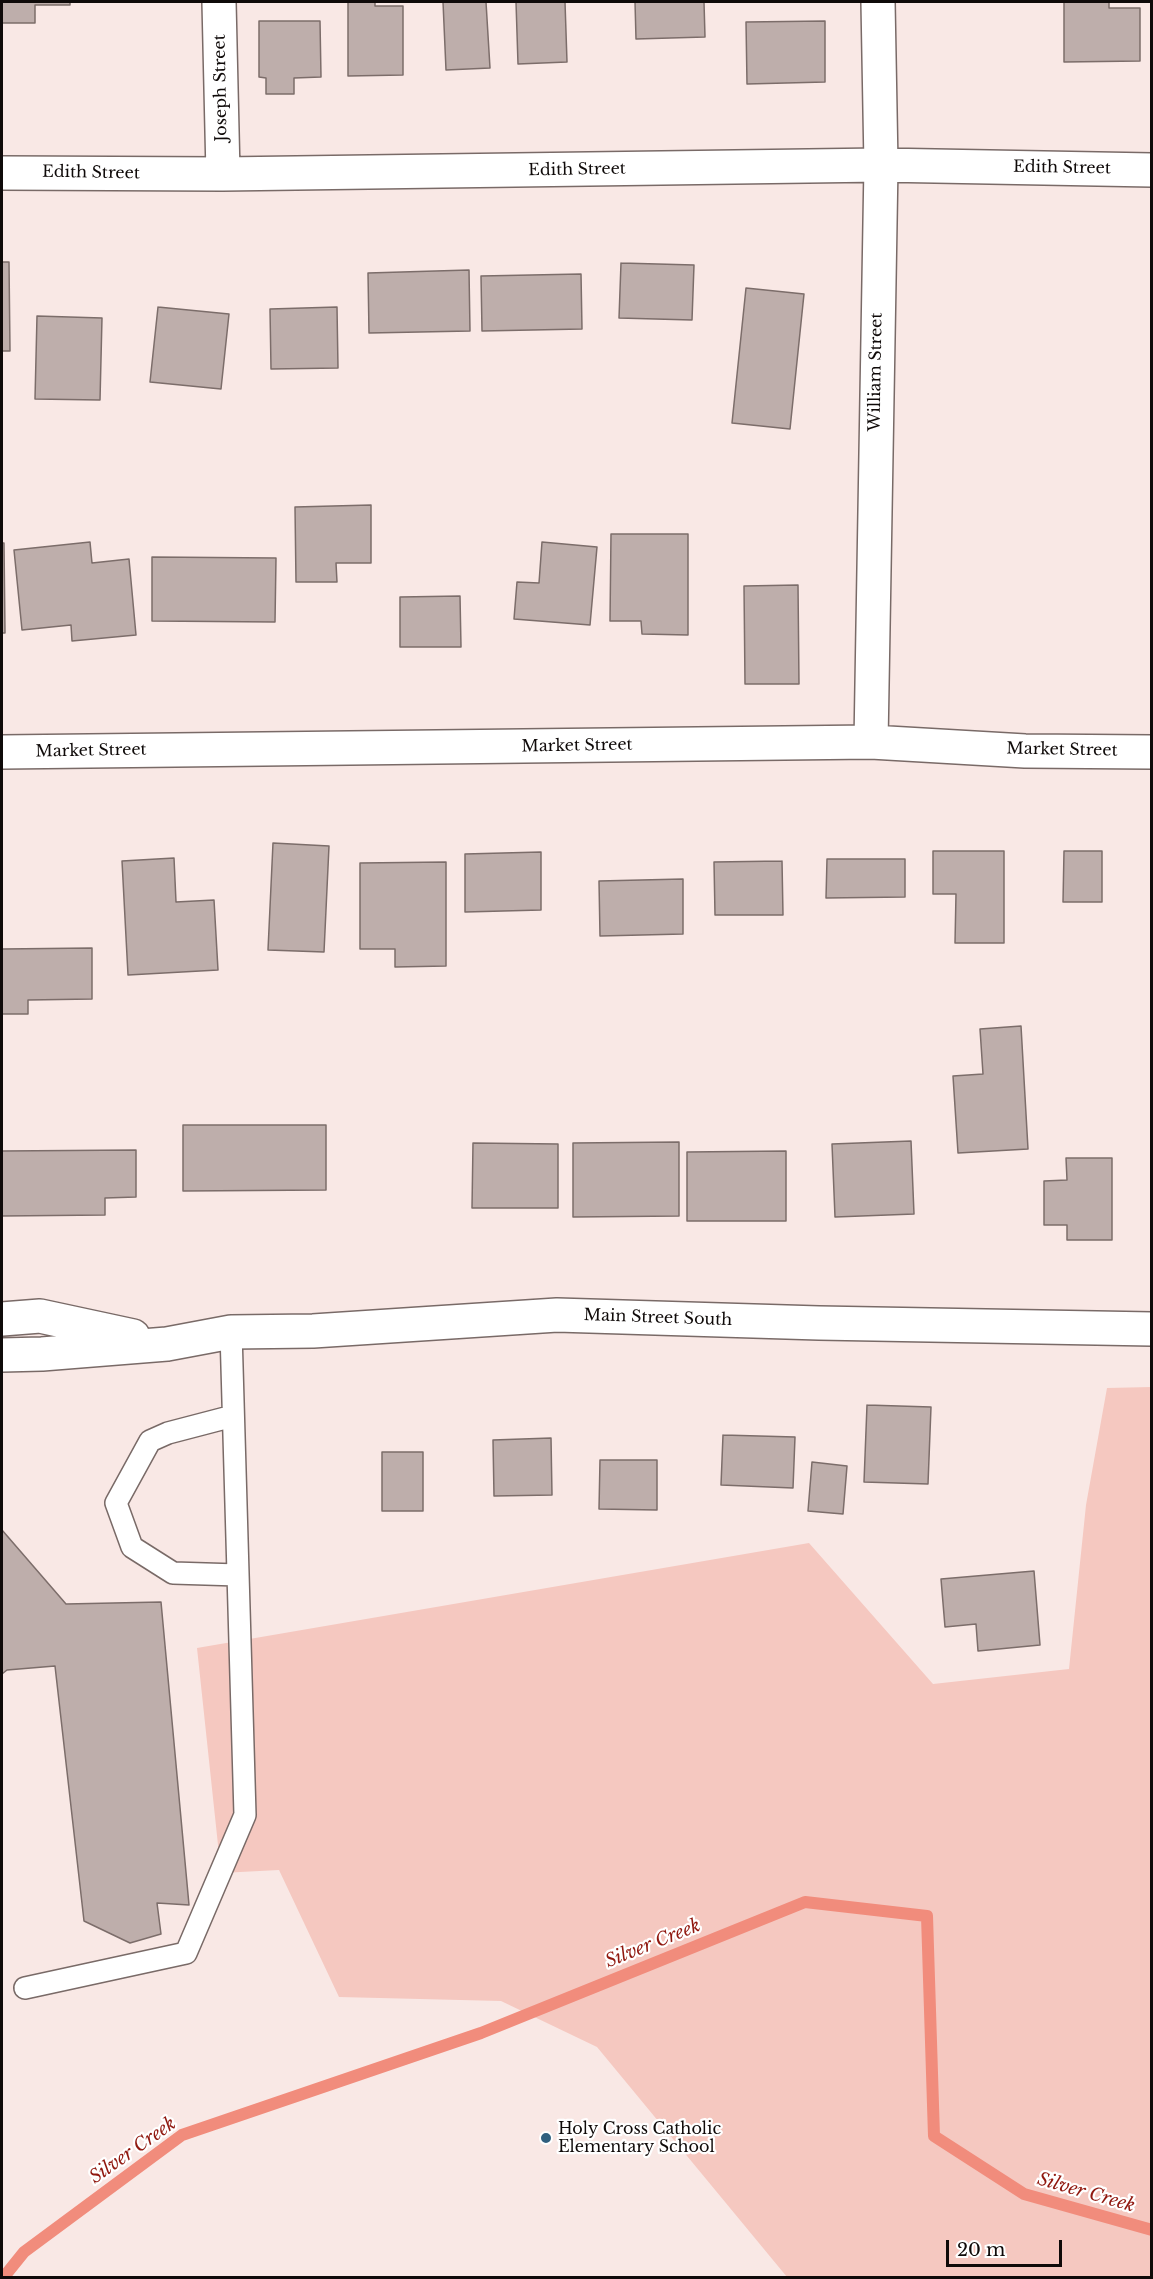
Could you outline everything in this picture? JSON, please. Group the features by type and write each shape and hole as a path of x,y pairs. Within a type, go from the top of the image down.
{"street":[{"name":"Joseph Street","path":"219,2 224,174"},
{"name":"William Street","path":"871,742 881,165 878,2"},
{"name":"Edith Street","path":"2,172 224,174 881,165 1152,170"},
{"name":"Market Street","path":"2,752 871,742 1025,751 1152,752"},
{"name":"Main Street South","path":"2,1319 40,1316 167,1344"},
{"name":"Main Street South","path":"2,1355 167,1344 231,1332 313,1331 557,1316 1152,1329"}],"lane":[{"path":"26,1988 186,1953 245,1815 231,1332"},
{"path":"233,1416 168,1432 150,1441 116,1503 132,1547 173,1573 238,1575"}],"shaded area":[{"path":"1151,1387 1151,2277 787,2277 597,2047 501,2001 339,1997 279,1870 221,1873 197,1648 809,1543 933,1684 1069,1669 1086,1505 1107,1388"}],"building":[{"path":"2,2 70,2 70,5 35,5 35,23 2,23"},
{"path":"348,2 375,2 375,6 403,6 403,75 348,76"},
{"path":"443,2 486,2 490,68 446,70"},
{"path":"516,2 565,2 567,62 518,64"},
{"path":"635,2 704,2 705,37 636,39"},
{"path":"1064,2 1109,2 1109,8 1140,8 1140,61 1064,62"},
{"path":"259,21 320,21 321,77 294,78 294,94 266,94 266,78 259,77"},
{"path":"825,21 825,82 747,84 746,22"},
{"path":"2,262 9,262 10,351 2,351"},
{"path":"621,263 694,265 692,320 619,318"},
{"path":"469,270 470,331 369,333 368,273"},
{"path":"581,274 582,329 482,331 481,276"},
{"path":"746,288 804,294 790,429 732,423"},
{"path":"158,307 229,314 221,389 150,382"},
{"path":"337,307 338,368 271,369 270,309"},
{"path":"37,316 102,318 100,400 35,399"},
{"path":"371,505 371,563 336,563 337,582 296,582 295,507"},
{"path":"611,534 688,534 688,635 642,634 641,621 610,621"},
{"path":"90,542 92,563 129,559 136,635 72,641 71,625 22,630 14,550"},
{"path":"542,542 597,547 590,625 514,619 517,582 539,583"},
{"path":"2,543 4,543 5,633 2,633"},
{"path":"152,557 276,558 275,622 152,621"},
{"path":"798,585 799,684 745,684 744,586"},
{"path":"460,596 461,647 400,647 400,597"},
{"path":"273,843 329,846 324,952 268,950"},
{"path":"933,851 1004,851 1004,943 955,943 956,894 933,894"},
{"path":"1064,851 1102,851 1102,902 1063,902"},
{"path":"541,852 541,910 465,912 465,854"},
{"path":"174,858 176,902 214,900 218,970 128,975 122,861"},
{"path":"827,859 905,859 905,897 826,898"},
{"path":"782,861 783,915 715,915 714,862"},
{"path":"446,862 446,966 395,967 395,949 360,949 360,863"},
{"path":"683,879 683,934 600,936 599,881"},
{"path":"92,948 92,999 28,1000 28,1014 2,1014 2,949"},
{"path":"1021,1026 1028,1149 958,1153 953,1076 983,1074 980,1029"},
{"path":"183,1125 326,1125 326,1190 183,1191"},
{"path":"911,1141 914,1214 835,1217 832,1144"},
{"path":"679,1142 679,1216 573,1217 573,1143"},
{"path":"473,1143 558,1144 558,1208 472,1208"},
{"path":"136,1150 136,1197 105,1198 105,1215 2,1216 2,1151"},
{"path":"786,1151 786,1221 687,1221 687,1152"},
{"path":"1066,1158 1112,1158 1112,1240 1067,1240 1067,1225 1044,1225 1044,1181 1067,1180"},
{"path":"867,1405 931,1407 928,1484 864,1482"},
{"path":"723,1435 795,1437 793,1488 721,1485"},
{"path":"551,1438 552,1495 494,1496 493,1440"},
{"path":"382,1452 423,1452 423,1511 382,1511"},
{"path":"600,1460 657,1460 657,1510 599,1509"},
{"path":"812,1462 847,1466 843,1514 808,1511"},
{"path":"2,1530 66,1604 161,1602 189,1905 157,1903 161,1934 130,1943 84,1921 55,1666 7,1670 2,1674"},
{"path":"1034,1571 1040,1645 978,1651 976,1624 945,1627 941,1579"}],"waterway":[{"name":"Silver Creek","path":"3,2278 24,2252 182,2135 481,2033 805,1902 927,1916 934,2136 1024,2194 1152,2230"}],"place":[{"name":"Holy Cross Catholic Elementary School","path":"546,2138"}]}
